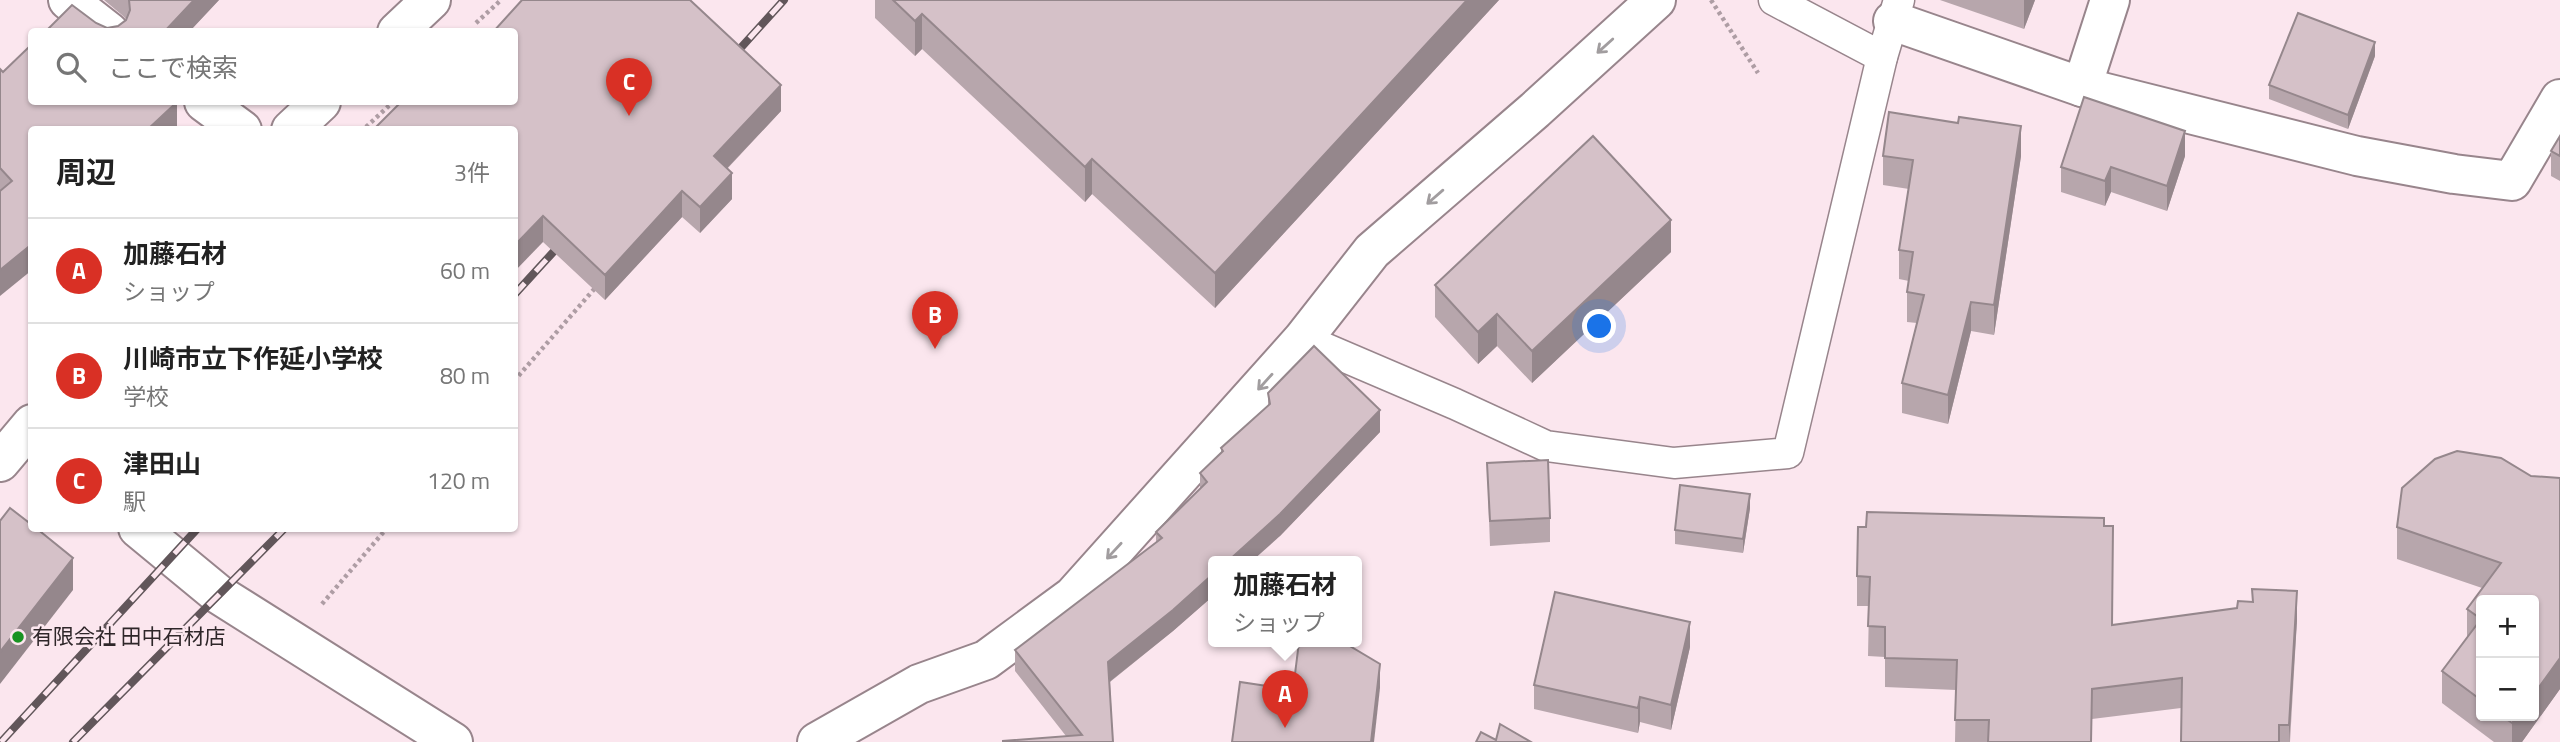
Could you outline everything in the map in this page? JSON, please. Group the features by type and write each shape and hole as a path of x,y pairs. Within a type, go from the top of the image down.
{"street":[{"path":"68,0 104,28"},
{"path":"401,28 431,0"},
{"path":"817,742 919,684 986,660 1073,596 1303,339 1372,251 1535,110 1656,0"},
{"path":"2082,87 2110,0"},
{"path":"1891,26 2082,87 2357,156 2454,174 2512,181 2560,99"},
{"path":"208,105 237,126"},
{"path":"295,126 318,105"},
{"path":"143,532 218,594 453,742"}],"lane":[{"path":"1303,339 1546,446 1674,463 1788,453 1891,26 1774,0"}],"path":[{"path":"472,28 501,0"},
{"path":"1711,0 1758,73"},
{"path":"367,126 390,105"},
{"path":"518,376 596,287"},
{"path":"317,610 384,532"}],"building":[{"path":"129,0 194,0 168,28 107,28 118,26 126,20 130,10"},
{"path":"522,0 690,0 781,85 714,156 732,173 700,207 682,191 605,275 543,216 518,242 518,126 377,126 398,105 518,105 518,28 497,28"},
{"path":"893,0 1467,0 1215,273 1092,159 1085,167 922,14 915,21"},
{"path":"72,5 107,28 49,28"},
{"path":"2298,13 2375,42 2348,115 2269,85"},
{"path":"28,48 28,105 174,105 151,126 28,126 28,247 0,270 0,191 12,181 0,168 0,69 3,72"},
{"path":"2084,97 2185,131 2167,186 2111,167 2105,181 2061,167"},
{"path":"1889,112 1958,123 1959,117 2021,126 1994,305 1971,302 1948,395 1902,383 1924,295 1907,292 1913,252 1899,250 1913,160 1883,156"},
{"path":"1593,136 1671,220 1532,351 1497,314 1478,332 1435,285"},
{"path":"2560,136 2560,156 2551,151"},
{"path":"1314,346 1380,410 1280,514 1234,556 1208,556 1208,578 1108,662 1113,742 1003,742 1082,735 1015,650 1162,538 1156,532 1207,482 1200,473 1223,451 1221,448 1270,404 1268,393"},
{"path":"2457,451 2501,458 2531,476 2560,478 2560,658 2539,687 2539,595 2477,595 2501,563 2397,527 2402,488 2435,459"},
{"path":"1548,460 1550,518 1490,521 1487,463"},
{"path":"1680,485 1750,494 1743,539 1675,530"},
{"name":"有限会社 田中石材店","path":"10,508 28,522 28,532 41,532 73,558 0,652 0,521"},
{"path":"1867,512 2104,518 2104,526 2113,526 2112,625 2237,608 2238,601 2253,602 2252,589 2297,591 2289,725 2279,725 2279,742 2181,742 2182,678 2092,689 2091,742 1988,742 1989,720 1955,720 1957,660 1885,658 1885,627 1868,626 1870,577 1857,576 1858,527 1866,527"},
{"path":"1555,592 1690,622 1671,705 1640,697 1638,708 1534,685"},
{"path":"2476,597 2476,615 2467,609"},
{"path":"2476,626 2476,696 2442,671"},
{"path":"1298,647 1351,647 1380,664 1371,742 1232,742 1240,682 1293,690"},
{"path":"1500,724 1531,742 1476,742 1481,732 1496,740"}],"railway":[{"path":"728,62 784,0"},
{"path":"518,291 567,237"},
{"path":"1,742 194,532"},
{"path":"73,742 281,532"}],"place":[{"name":"津田山","path":"629,116"},
{"name":"川崎市立下作延小学校","path":"935,349"},
{"name":"有限会社 田中石材店","path":"18,637"},
{"name":"加藤石材","path":"1285,728"}]}
